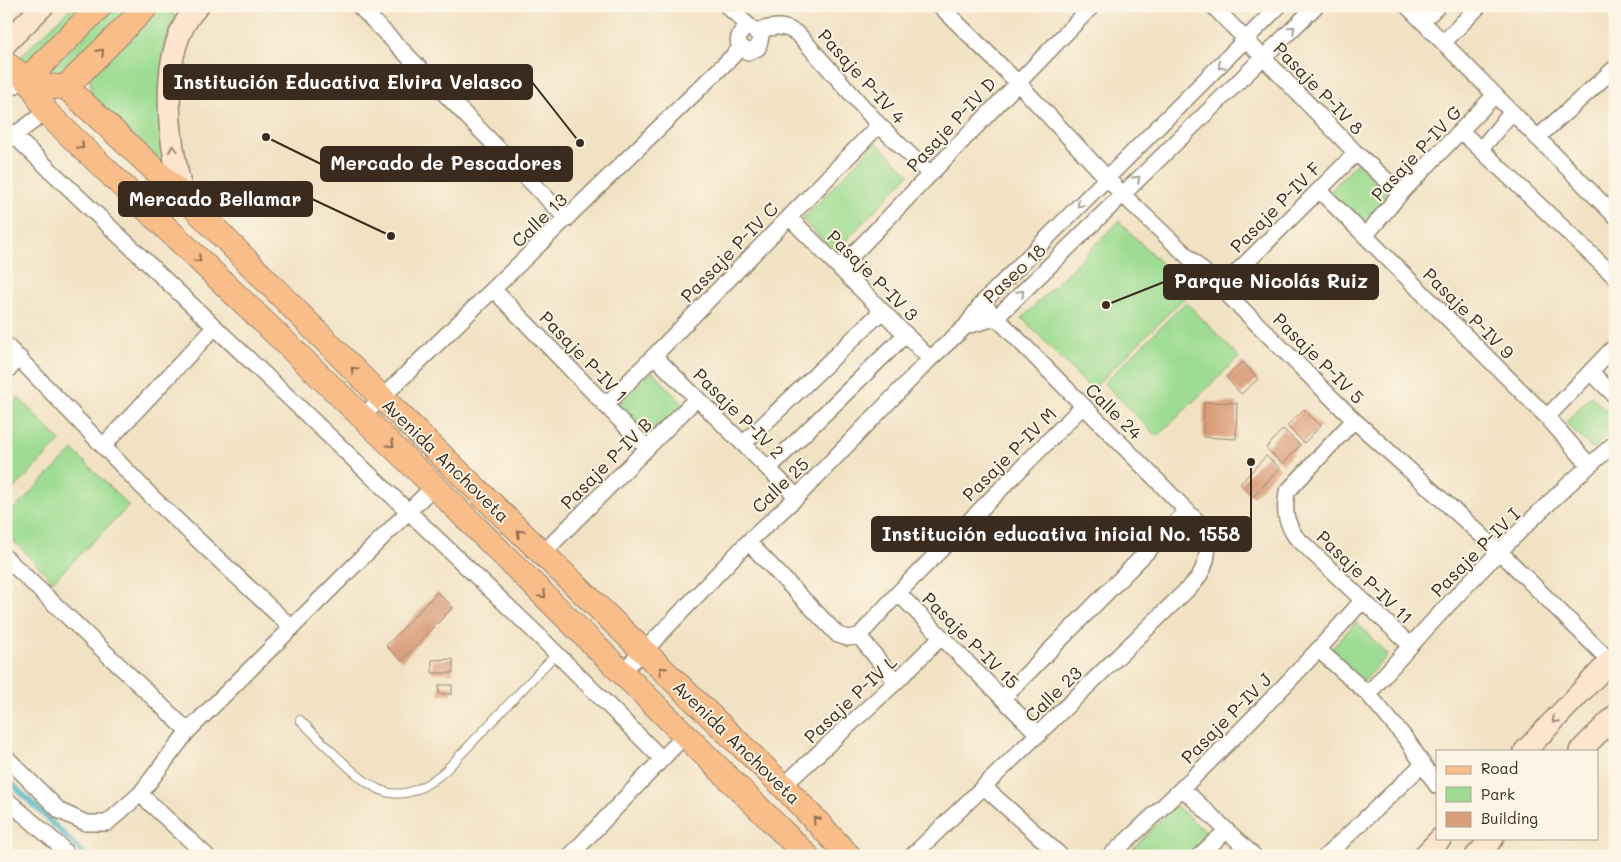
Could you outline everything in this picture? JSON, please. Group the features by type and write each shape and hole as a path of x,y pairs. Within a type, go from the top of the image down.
{"main road":[{"path":"31,82 100,6"},
{"path":"6,64 31,82 66,87 147,6"},
{"name":"Avenida Anchoveta","path":"31,82 46,112 434,486 807,856"},
{"name":"Avenida Anchoveta","path":"66,87 183,196 382,398 783,786 849,856"}],"street":[{"path":"6,44 43,6"},
{"path":"183,196 175,167 172,142 170,78 180,30 187,17 198,6"},
{"path":"359,6 568,219"},
{"name":"Pasaje P-IV 5","path":"940,6 1017,82 1106,178 1221,288 1354,420 1500,552 1613,661"},
{"name":"Pasaje P-IV D","path":"840,268 1092,6"},
{"name":"Pasaje P-IV 8","path":"1214,6 1356,153 1401,193"},
{"name":"Paseo 18","path":"966,326 982,303 1106,178 1247,41 1279,6"},
{"name":"Paseo 18","path":"966,326 996,318 1316,6"},
{"path":"1408,6 1494,96 1615,216"},
{"path":"1423,21 1438,6"},
{"path":"1444,42 1480,6"},
{"path":"730,7 753,30"},
{"name":"Pasaje P-IV 4","path":"753,30 776,26 788,28 799,35 879,125 930,174"},
{"name":"Calle 13","path":"362,417 568,219 741,48 738,38 742,31 753,30"},
{"path":"1537,138 1615,68"},
{"path":"6,90 31,82"},
{"name":"Pasaje P-IV G","path":"1365,236 1401,193 1462,132 1494,96"},
{"path":"46,112 8,134 556,654 662,759"},
{"path":"1481,149 1511,113"},
{"name":"Passaje P-IV C","path":"606,405 879,125"},
{"path":"1462,132 1615,277"},
{"name":"Pasaje P-IV F","path":"1221,288 1356,153"},
{"name":"Pasaje P-IV 9","path":"1319,190 1547,417 1589,465"},
{"name":"Pasaje P-IV 3","path":"789,217 930,359"},
{"name":"Pasaje P-IV 1","path":"494,290 647,448"},
{"name":"Calle 24","path":"982,303 1082,407 1205,530 1207,551"},
{"path":"744,444 882,310"},
{"name":"Calle 25","path":"621,672 644,651 748,542 797,497 930,359 966,326"},
{"path":"103,446 214,328"},
{"path":"768,469 906,334"},
{"path":"6,344 153,498 292,628"},
{"path":"1547,417 1615,346"},
{"name":"Pasaje P-IV 2","path":"654,356 797,497"},
{"path":"6,372 20,358"},
{"path":"1591,372 1615,396"},
{"name":"Pasaje P-IV B","path":"542,554 697,398"},
{"name":"Pasaje P-IV M","path":"859,636 898,593 1082,407"},
{"name":"Pasaje P-IV 11","path":"1354,420 1287,492 1284,508 1287,522 1295,536 1362,602 1410,645"},
{"name":"Pasaje P-IV I","path":"1368,694 1410,645 1500,552 1589,465 1615,443"},
{"path":"6,757 60,811 86,823 107,823 140,794 188,731 434,486"},
{"path":"1003,698 1186,511"},
{"path":"748,542 838,635 848,638 859,636 896,682"},
{"name":"Calle 23","path":"912,856 1195,582 1205,565 1207,551"},
{"path":"6,558 188,731"},
{"name":"Pasaje P-IV 15","path":"898,593 1039,735"},
{"name":"Pasaje P-IV J","path":"1110,856 1183,789 1319,650 1362,602"},
{"name":"Pasaje P-IV L","path":"783,786 896,682 941,637"},
{"path":"1319,650 1368,694 1408,740 1436,785"},
{"path":"1526,750 1613,661"},
{"path":"1581,750 1615,716"},
{"path":"570,856 685,735"},
{"path":"1326,856 1422,765"},
{"path":"984,787 1061,856"},
{"path":"1183,789 1254,856"},
{"path":"140,794 207,856"},
{"path":"6,799 60,846 68,856"},
{"path":"1199,856 1226,831"},
{"path":"1424,856 1439,840"}],"lane":[{"path":"300,720 362,780 380,792 404,794 429,785 446,770 556,654"}],"green space":[{"path":"73,6 98,6 31,72 18,59"},
{"path":"109,6 141,6 65,82 40,82"},
{"path":"161,6 166,6 177,19 173,173 92,97 90,77"},
{"path":"876,142 909,174 835,252 802,220"},
{"path":"1357,162 1391,197 1364,226 1329,193"},
{"path":"1119,221 1190,292 1092,390 1022,318"},
{"path":"1186,302 1239,357 1157,437 1104,383"},
{"path":"652,371 683,404 649,439 618,405"},
{"path":"1591,396 1615,419 1615,426 1593,450 1566,423"},
{"path":"18,397 60,441 6,497 6,410"},
{"path":"73,450 129,506 53,581 6,533 6,517"},
{"path":"1356,622 1388,655 1361,684 1329,652"},
{"path":"1175,805 1209,835 1189,856 1126,856"}],"building":[{"path":"1243,362 1258,379 1241,394 1226,377"},
{"path":"1204,402 1237,403 1236,439 1203,437"},
{"path":"1304,409 1321,426 1304,443 1287,426"},
{"path":"1283,429 1300,445 1283,464 1266,448"},
{"path":"1266,456 1280,468 1253,497 1240,484"},
{"path":"437,592 453,607 402,661 386,646"},
{"path":"453,659 453,673 432,673 432,660"},
{"path":"439,685 452,685 452,694 439,694"}],"waterway":[{"path":"6,778 86,856"}],"place":[{"name":"Mercado de Pescadores","path":"266,137"},
{"name":"Institución Educativa Elvira Velasco","path":"580,143"},
{"name":"Mercado Bellamar","path":"391,236"},
{"name":"Parque Nicolás Ruiz","path":"1106,305"},
{"name":"Institución educativa inicial No. 1558","path":"1251,462"}]}
